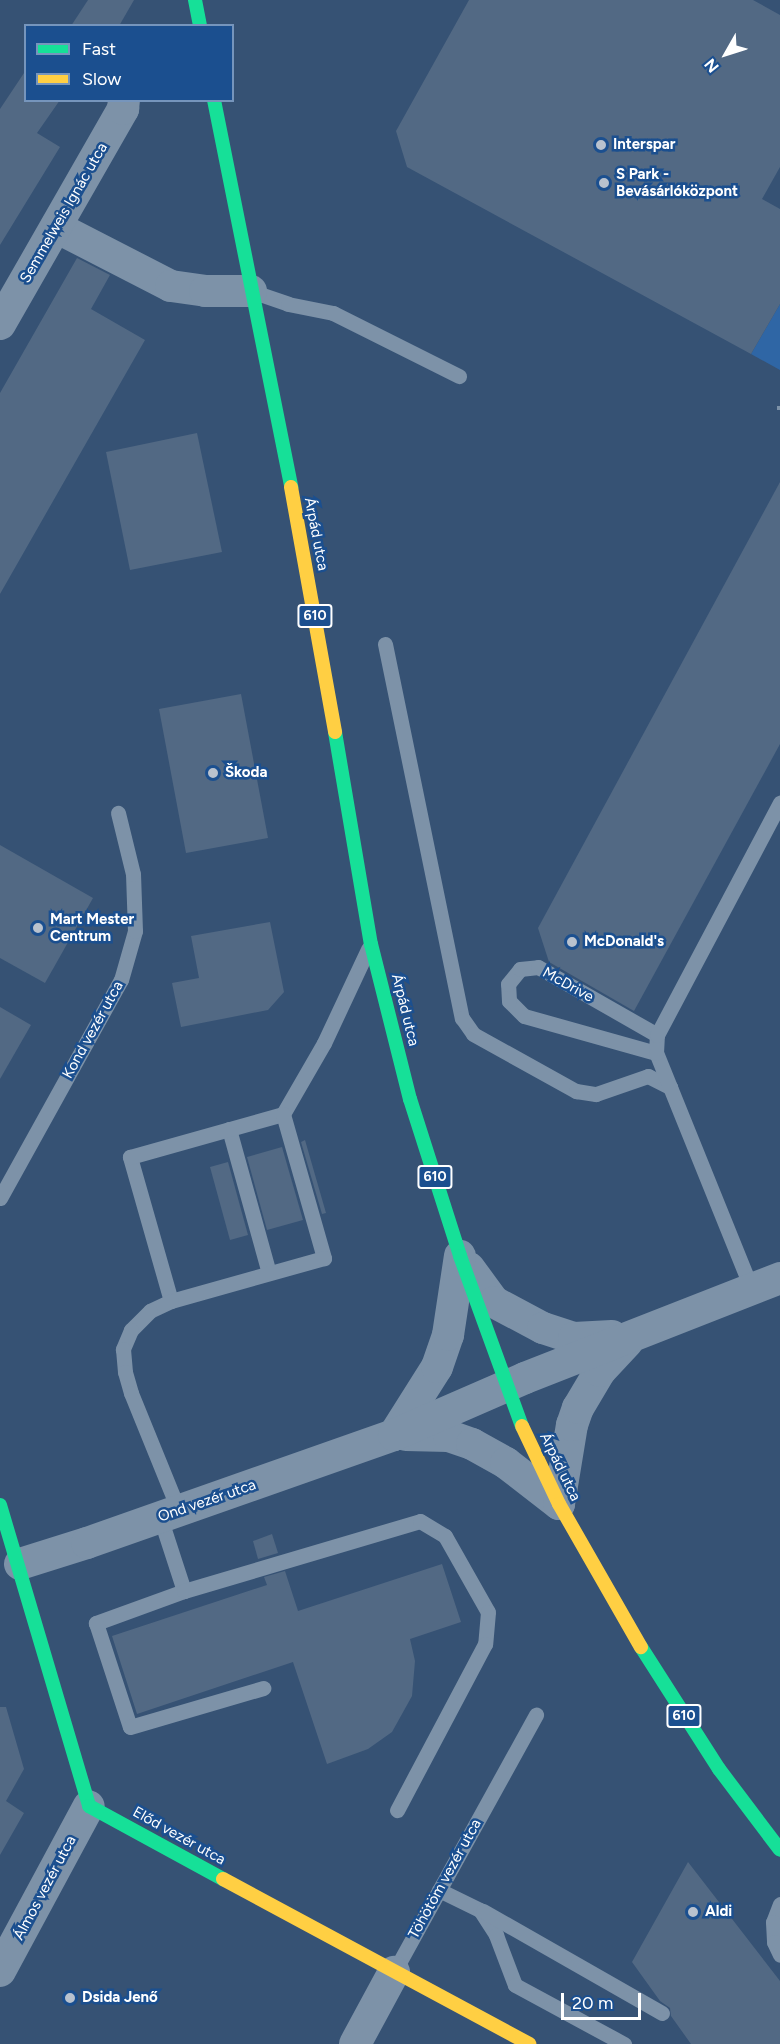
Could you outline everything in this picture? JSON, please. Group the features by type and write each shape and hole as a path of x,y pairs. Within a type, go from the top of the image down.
{"main road":[{"path":"195,0 200,24"},
{"name":"Árpád utca","path":"214,102 304,554 370,944 410,1099 460,1256 513,1407 559,1504 650,1663 719,1769 780,1850"},
{"path":"0,1505 10,1567 89,1806"},
{"name":"Előd vezér utca","path":"89,1806 529,2044"}],"street":[{"name":"Semmelweis Ignác utca","path":"0,324 123,109 124,102"},
{"path":"56,227 171,286 205,291 252,291"},
{"path":"460,1256 494,1302 543,1328 574,1338 634,1335"},
{"path":"394,1435 437,1368 448,1335 460,1256"},
{"name":"Ond vezér utca","path":"10,1567 394,1435 634,1335 766,1284"},
{"path":"559,1504 572,1425 578,1408 600,1371 634,1335"},
{"name":"Ond vezér utca","path":"394,1435 449,1436 472,1444 506,1463 559,1504"},
{"name":"Álmos vezér utca","path":"0,1971 89,1806"},
{"name":"Töhötöm vezér utca","path":"355,2044 394,1972"}],"lane":[{"path":"252,291 288,304 333,313 459,376"},
{"path":"386,644 462,1018 473,1034 576,1091 596,1094 648,1076 670,1087"},
{"path":"766,1284 670,1087 656,1053 657,1035 780,803"},
{"name":"Kond vezér utca","path":"0,1198 121,980 135,931 133,874 118,813"},
{"path":"171,1301 130,1157 283,1114 324,1043 370,944"},
{"name":"McDrive","path":"656,1053 524,1016 509,1001 508,984 520,969 538,967 657,1035"},
{"path":"184,1591 169,1514 125,1372 123,1349 131,1330 150,1311 171,1301 324,1258 283,1114"},
{"path":"229,1129 270,1273"},
{"path":"263,1688 130,1727 96,1623 184,1591 420,1521 444,1536 488,1612 485,1644 397,1810"},
{"name":"Töhötöm vezér utca","path":"394,1972 536,1715"},
{"path":"439,1890 480,1910 662,2013"},
{"path":"780,1904 773,1922 774,1942 780,1955"},
{"path":"480,1910 496,1935 515,1985 624,2044"}],"shaded area":[{"path":"780,304 780,370 751,354"}],"building":[{"path":"88,0 134,0 120,24 72,24"},
{"name":"S Park - Bevásárlóközpont","path":"469,0 753,0 780,15 780,167 762,199 780,209 780,304 751,354 407,167 396,131"},
{"path":"24,73 24,102 59,102 37,133 60,147 0,245 0,109"},
{"path":"77,258 110,275 91,309 145,340 0,594 0,393"},
{"path":"197,433 222,552 130,570 106,452"},
{"path":"780,482 780,744 634,1011 549,962 538,928"},
{"name":"Škoda","path":"241,694 268,838 186,853 159,709"},
{"name":"Mart Mester Centrum","path":"0,845 93,898 45,983 0,958"},
{"path":"270,922 284,992 268,1010 181,1027 172,983 199,978 191,936"},
{"path":"0,1007 31,1025 0,1079"},
{"path":"305,1140 326,1213 322,1214 301,1142"},
{"path":"282,1147 303,1220 267,1230 247,1157"},
{"path":"228,1162 248,1235 230,1240 210,1167"},
{"path":"272,1534 278,1553 258,1559 253,1541"},
{"path":"442,1564 461,1622 410,1639 415,1661 412,1696 392,1732 368,1749 327,1764 293,1662 137,1714 112,1636 267,1585 264,1577 285,1571 298,1611"},
{"path":"0,1707 6,1707 24,1769 6,1801 24,1813 0,1855"},
{"name":"Aldi","path":"688,1862 780,1981 780,2044 691,2044 671,2016 670,2008 660,2001 632,1962"}],"traffic: fast":[{"path":"195,0 200,24"},
{"path":"214,102 291,487"},
{"path":"335,732 371,944 410,1099 460,1256 522,1426"},
{"path":"0,1505 89,1806 223,1879"},
{"path":"641,1647 719,1769 780,1850"}],"traffic: slow":[{"path":"291,487 335,732"},
{"path":"522,1426 559,1504 641,1647"},
{"path":"223,1879 529,2044"}],"place":[{"name":"Interspar","path":"601,145"},
{"name":"S Park - Bevásárlóközpont","path":"604,183"},
{"name":"Škoda","path":"213,773"},
{"name":"Mart Mester Centrum","path":"38,928"},
{"name":"McDonald's","path":"572,942"},
{"name":"Aldi","path":"693,1912"},
{"name":"Dsida Jenő","path":"70,1998"}]}
